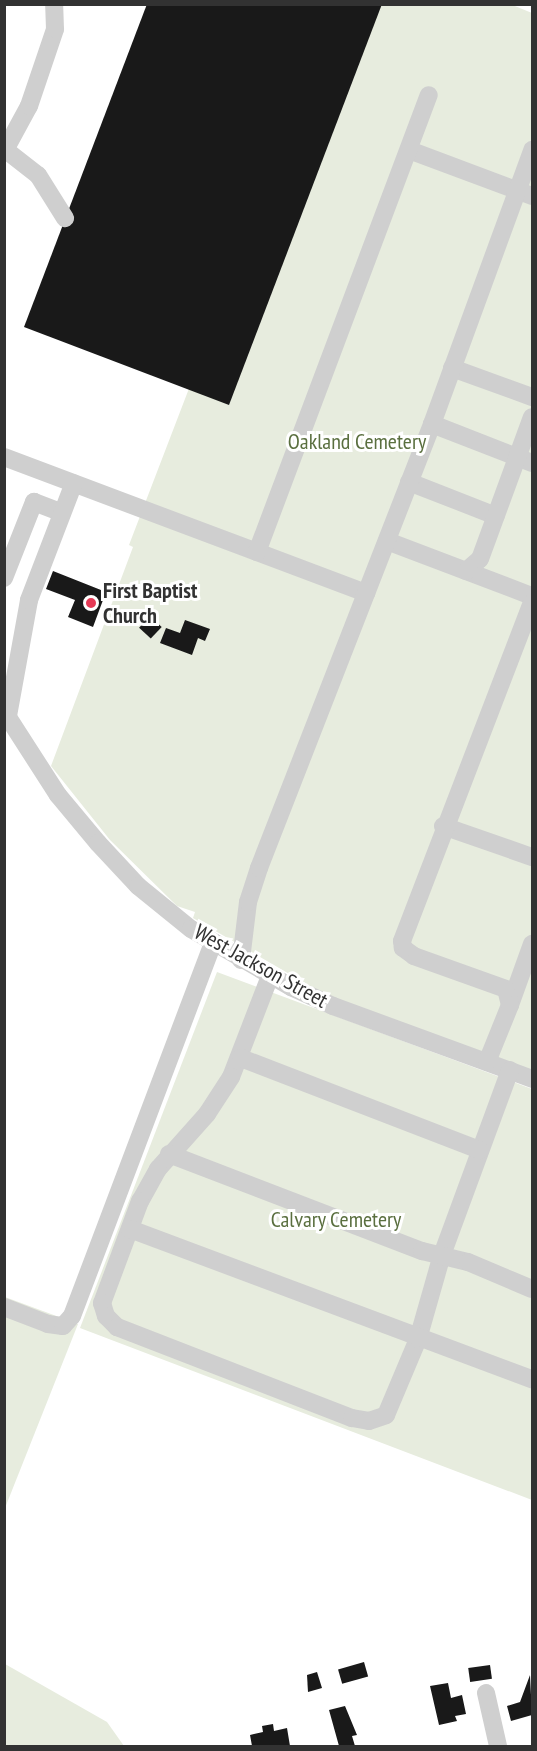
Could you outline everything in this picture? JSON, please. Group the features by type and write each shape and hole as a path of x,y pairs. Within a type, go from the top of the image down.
{"street":[{"path":"54,4 56,29 29,106 6,152 38,175 65,218"},
{"path":"257,552 429,95"},
{"path":"409,150 525,193"},
{"path":"241,960 248,902 259,868 452,368 525,193 532,150"},
{"path":"452,368 532,397"},
{"path":"466,571 478,564 496,516 525,460 532,417"},
{"path":"432,424 525,460"},
{"path":"4,457 366,593"},
{"path":"409,482 496,516"},
{"path":"6,714 28,600 74,483"},
{"path":"4,578 34,502 62,513"},
{"path":"387,541 532,596"},
{"path":"510,1005 509,994 500,984 414,956 403,948 402,934 532,603"},
{"name":"West Jackson Street","path":"6,714 58,795 98,843 138,885 213,942 270,976 333,1006 532,1079"},
{"path":"443,826 532,857"},
{"path":"4,1307 48,1324 63,1326 72,1316 213,942"},
{"path":"488,1062 532,944"},
{"path":"270,976 241,1058 207,1114 169,1154 147,1186 102,1303 110,1322 352,1418 369,1421 386,1414 418,1339 442,1255 510,1070"},
{"path":"241,1058 480,1150"},
{"path":"169,1154 532,1289"},
{"path":"130,1228 418,1339 532,1379"},
{"path":"486,1693 498,1746"}],"green space":[{"name":"Oakland Cemetery","path":"510,4 532,13 532,1074 336,1001 193,918 195,912 177,906 110,840 51,766 133,547 129,545 336,5"},
{"name":"Calvary Cemetery","path":"217,972 532,1089 532,1500 80,1328"},
{"path":"5,1297 78,1324 5,1508"},
{"path":"5,1664 107,1722 124,1746 5,1746"}],"building":[{"path":"147,4 382,4 229,405 24,327"},
{"path":"53,571 106,592 93,627 68,617 75,600 46,589"},
{"path":"150,616 162,627 151,639 139,628"},
{"path":"185,620 210,629 205,641 198,638 192,655 160,643 166,628 180,633"},
{"path":"364,1662 368,1676 342,1684 338,1669"},
{"path":"490,1665 492,1679 470,1682 468,1668"},
{"path":"317,1672 322,1688 308,1692 307,1675"},
{"path":"530,1675 532,1715 511,1721 507,1706 520,1702"},
{"path":"448,1683 451,1698 462,1695 466,1714 455,1716 457,1721 439,1725 430,1686"},
{"path":"345,1706 357,1735 352,1736 355,1746 339,1746 329,1710"},
{"path":"273,1724 274,1731 287,1728 290,1746 252,1746 250,1735 263,1732 262,1726"}],"place":[{"name":"First Baptist Church","path":"91,603"}]}
